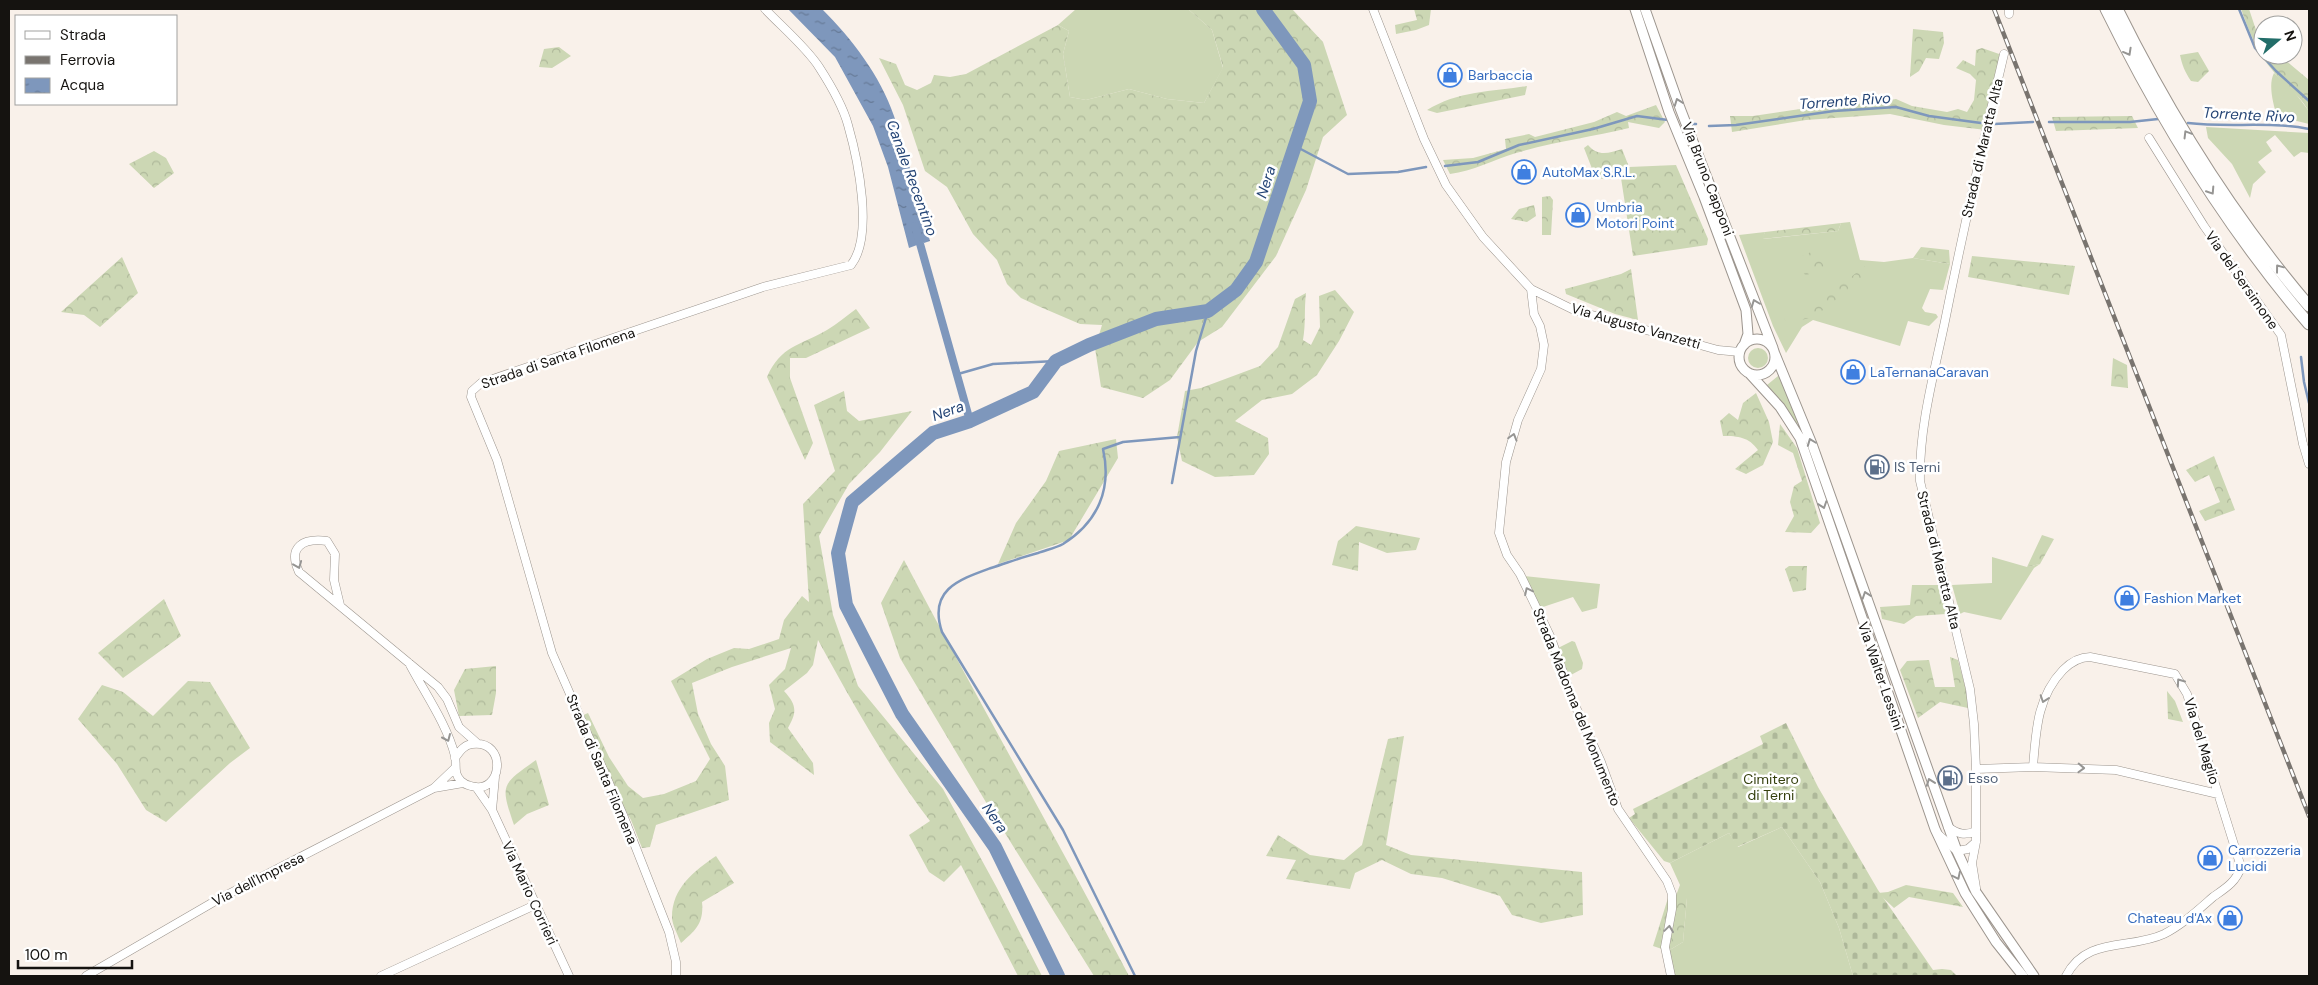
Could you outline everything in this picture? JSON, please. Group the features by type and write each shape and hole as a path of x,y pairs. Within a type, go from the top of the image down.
{"highway":[{"path":"2106,9 2162,113 2236,230 2309,324"},
{"path":"2117,9 2201,158 2245,224 2309,306"}],"main road":[{"name":"Via Bruno Capponi","path":"1635,9 1669,112 1704,197 1746,310 1748,334 1742,348"},
{"name":"Via Bruno Capponi","path":"1645,9 1680,108 1774,351"},
{"path":"1765,340 1774,351 1774,365 1766,373 1760,375 1748,373 1741,364 1742,348 1748,341 1765,340"},
{"name":"Via Walter Lessini","path":"1774,351 1816,453 1957,851 1976,892 2034,976"},
{"name":"Via Walter Lessini","path":"1748,373 1780,408 1800,438 1935,830 1965,893 1996,942 2023,976"},
{"name":"Via Walter Lessini","path":"2020,958 2039,976"}],"street":[{"name":"Strada di Santa Filomena","path":"676,976 676,962 668,932 623,814 552,653 497,460 471,397 472,391 481,384 763,287 850,265 858,256 861,240 862,187 848,123 818,66 765,9"},
{"name":"Via Augusto Vanzetti","path":"1373,9 1424,140 1446,185 1483,237 1531,289 1574,310 1718,350 1742,348"},
{"name":"Strada di Maratta Alta","path":"1976,892 1972,863 1976,842 1976,769 1970,689 1920,481 1920,452 1926,412 1964,226 2004,54"},
{"name":"Via del Sersimone","path":"2149,138 2204,226 2281,336 2303,444 2309,464"},
{"name":"Strada Madonna del Monumento","path":"1531,289 1534,314 1540,326 1544,344 1540,370 1518,420 1506,462 1499,533 1507,555 1520,574 1551,638 1573,700 1601,762 1618,809 1667,881 1672,894 1672,909 1665,947 1671,976"},
{"name":"Via Mario Corrieri","path":"340,605 334,580 335,554 327,542 312,539 301,544 294,553 299,572 438,686 447,699 459,727 477,743 488,747 496,755 498,766 492,810"},
{"name":"Via del Maglio","path":"2033,767 2036,726 2048,688 2068,665 2079,658 2090,657 2175,674 2188,694 2241,867 2237,878 2185,921 2163,934 2095,950 2082,956 2072,965 2066,976"},
{"name":"Via Mario Corrieri","path":"409,663 434,708 455,758 454,769"},
{"path":"434,708 436,704 447,699"},
{"path":"455,758 460,750 468,745 477,743"},
{"name":"Via del Maglio","path":"1976,769 2033,767 2116,770 2218,794"},
{"path":"454,769 463,783 476,787 487,785 495,777"},
{"name":"Via dell'Impresa","path":"86,976 216,900 434,788 454,769"},
{"name":"Via dell'Impresa","path":"434,788 463,783"},
{"name":"Via Mario Corrieri","path":"476,787 492,810 569,976"},
{"path":"1948,827 1957,833 1968,835 1976,831"},
{"path":"1935,830 1957,851 1968,849 1976,842"},
{"path":"381,976 535,905"}],"green space":[{"path":"1076,9 1188,9 1212,30 1223,68 1204,103 1167,99 1129,89 1086,100 1070,97 1063,54 1069,31 1058,25"},
{"path":"1188,9 1292,9 1323,42 1347,115 1323,137 1306,190 1276,256 1222,327 1198,342 1170,380 1143,398 1101,387 1095,348 1102,325 1080,324 1038,306 1021,298 1007,284 997,260 973,234 947,187 925,171 903,105 879,58 896,64 905,85 917,90 931,83 934,75 950,77 966,74 1058,25 1069,31 1063,54 1070,97 1086,100 1129,89 1167,99 1204,103 1223,67 1212,30"},
{"path":"1414,9 1431,9 1429,25 1396,34 1395,25 1417,20"},
{"path":"2241,9 2249,9 2253,21 2253,40"},
{"path":"1913,29 1943,32 1944,43 1939,59 1926,58 1919,71 1910,77"},
{"path":"559,47 571,56 552,68 539,67 544,49"},
{"path":"1982,48 2002,55 1986,130 1944,125 1890,114 1806,120 1732,132 1730,116 1753,116 1841,103 1867,104 1896,99 1912,106 1947,112 1958,109 1967,112 1974,100 1976,80 1970,74 1956,68 1963,60 1975,66 1976,50"},
{"path":"2198,52 2209,71 2198,82 2191,81 2180,55"},
{"path":"2268,65 2291,65 2309,80 2309,112 2301,101"},
{"path":"2274,73 2293,90 2308,110 2309,124 2277,116 2271,88"},
{"path":"1527,86 1525,95 1437,113 1427,110 1463,95"},
{"path":"1656,105 1665,122 1659,128 1628,122 1629,128 1530,149 1450,174 1443,160 1473,158 1506,149 1505,139 1529,134 1535,137 1594,122 1617,112 1626,116"},
{"path":"2132,116 2138,128 2056,131 2052,117"},
{"path":"2206,127 2309,133 2309,153 2301,152 2294,157 2275,135 2266,142 2272,151 2258,162 2266,172 2253,184 2250,198 2232,164 2208,138"},
{"path":"1588,145 1600,153 1622,149 1629,167 1676,165 1708,239 1707,245 1633,256 1621,178 1596,179 1584,148"},
{"path":"154,151 166,158 174,173 154,188 129,164"},
{"path":"1550,196 1553,200 1551,235 1542,235 1542,197"},
{"path":"1534,205 1536,216 1527,222 1511,219 1519,209"},
{"path":"1850,222 1860,260 1884,262 1913,258 1950,264 1943,290 1930,289 1922,308 1925,312 1936,314 1938,317 1929,326 1908,321 1900,346 1813,320 1802,327 1786,353 1773,326 1739,235 1765,232 1763,239 1838,231 1841,223"},
{"path":"1841,223 1838,231 1762,239 1765,232"},
{"path":"1921,247 1949,250 1950,264 1913,258"},
{"path":"1811,252 1830,261 1830,268 1806,275 1799,271 1800,257"},
{"path":"1972,256 2075,266 2069,295 1968,277"},
{"path":"122,257 138,293 100,327 84,315 61,312"},
{"path":"1865,266 1865,277 1814,317 1788,323 1782,316 1807,311"},
{"path":"1631,269 1638,320 1615,314 1566,294 1565,289 1621,274"},
{"path":"1335,290 1354,312 1339,341 1317,375 1292,394 1262,400 1235,421 1268,438 1269,454 1254,475 1215,477 1182,461 1177,437 1185,391 1201,388 1260,366 1278,347 1295,299 1306,293 1303,340 1311,345 1320,327 1319,296"},
{"path":"856,309 870,328 806,358 790,358 790,378 813,443 805,460 767,377 772,366 785,352 827,330"},
{"path":"1758,348 1765,351 1768,358 1765,365 1758,368 1751,365 1748,358 1751,351"},
{"path":"2113,358 2127,365 2128,388 2111,386"},
{"path":"1778,376 1782,379 1798,423 1796,425 1783,404 1767,385"},
{"path":"844,391 847,411 859,421 912,411 880,452 849,484 819,536 833,615 858,686 943,789 1042,976 1018,976 961,865 944,882 929,872 909,835 930,821 914,800 857,710 818,640 813,665 807,673 784,691 791,700 794,709 788,728 813,763 814,775 770,742 769,723 775,709 769,685 785,669 791,648 732,667 692,683 698,714 711,744 725,766 729,800 656,825 650,847 642,848 631,820 616,794 579,717 588,713 609,757 628,786 643,798 664,794 696,781 710,759 671,681 707,659 734,648 749,649 779,639 784,620 802,596 809,602 803,504 835,471 814,405"},
{"path":"1756,393 1769,422 1773,442 1763,465 1746,474 1735,469 1758,450 1751,442 1743,438 1723,436 1720,421 1729,413 1738,420 1743,403"},
{"path":"1780,424 1797,448 1820,523 1811,533 1785,532 1794,516 1790,502 1794,486 1802,481 1793,453 1778,445"},
{"path":"1116,439 1118,458 1069,540 998,564 1016,523 1046,481 1059,451"},
{"path":"2214,456 2235,510 2205,521 2199,511 2220,502 2209,475 2195,482 2186,470"},
{"path":"1356,526 1420,538 1416,550 1387,553 1359,542 1358,571 1332,565 1338,541"},
{"path":"2042,535 2054,539 2040,564 2027,567"},
{"path":"1992,557 2027,567 2040,564 2034,568 2001,620 1964,612 1960,614 1952,585 1992,583"},
{"path":"904,560 1129,976 1094,976 990,809 900,658 881,603"},
{"path":"1789,566 1807,566 1806,590 1793,592 1785,569"},
{"path":"1524,576 1600,584 1597,608 1582,612 1573,597 1540,608"},
{"path":"1912,585 1942,585 1946,614 1916,616 1904,624 1882,619 1880,607 1910,605"},
{"path":"164,599 181,636 123,678 98,653"},
{"path":"1572,641 1575,642 1583,663 1582,669 1569,676 1558,648"},
{"path":"1950,657 1958,660 1967,693 1968,708 1940,702 1918,718 1900,670 1907,661 1929,660 1935,687 1955,687"},
{"path":"496,666 496,693 492,715 459,716 454,690 465,669"},
{"path":"188,681 210,682 250,748 230,763 166,822 146,810 117,764 78,719 102,685 123,692 153,716"},
{"path":"2167,691 2175,701 2183,722 2168,719"},
{"name":"Cimitero di Terni","path":"1786,723 1818,787 1878,890 1933,970 1951,970 1957,976 1853,976 1839,928 1820,882 1782,827 1737,847 1729,833 1670,863 1664,861 1629,818 1635,814 1633,809 1763,744 1760,736"},
{"path":"1404,736 1386,845 1411,855 1582,872 1583,915 1541,923 1512,915 1500,896 1442,878 1411,874 1382,860 1355,873 1350,889 1286,879 1296,860 1266,856 1278,835 1310,855 1344,860 1362,845 1388,739"},
{"path":"536,760 549,805 527,814 514,825 507,801 507,786 516,775"},
{"path":"1782,827 1820,882 1839,928 1853,976 1673,976 1668,951 1683,942 1687,898 1675,898 1680,885 1670,863 1729,833 1738,847"},
{"path":"716,856 734,883 702,902 702,915 698,925 681,943 672,920 676,897 692,874"},
{"path":"1906,885 1953,893 1963,907 1909,897 1894,908 1878,893 1888,892"},
{"path":"1668,898 1687,898 1683,942 1668,951 1653,946"}],"water":[{"path":"788,9 822,9 854,45 873,72 894,116 930,241 924,243 918,236 917,245 909,248 888,167 873,126 835,57"}],"waterway":[{"name":"Nera","path":"1058,976 995,847 902,714 846,605 838,553 852,502 933,433 970,421 1033,392 1056,361 1089,345 1156,319 1208,311 1236,290 1256,262 1310,101 1304,65 1263,9"},
{"path":"2239,9 2255,48 2276,71 2309,101"},
{"name":"Torrente Rivo","path":"1709,126 1736,125 1834,111 1896,107 1929,116 1981,123"},
{"name":"Torrente Rivo","path":"1445,166 1478,162 1519,145 1593,129 1637,116 1668,120"},
{"name":"Torrente Rivo","path":"2049,122 2130,122 2158,119"},
{"name":"Torrente Rivo","path":"1994,124 2033,122"},
{"name":"Torrente Rivo","path":"2188,123 2279,125 2309,129"},
{"name":"Torrente Rivo","path":"1295,146 1348,174 1398,172 1426,167"},
{"name":"Canale Recentino","path":"915,226 970,421"},
{"path":"1172,483 1196,351 1208,311"},
{"path":"2301,357 2309,403"},
{"name":"Canale Recentino","path":"958,374 993,364 1056,361"},
{"path":"1135,976 1063,830 942,632 939,606 943,596 957,582 991,568 1057,547 1085,526 1100,503 1104,491 1105,464 1103,449 1123,442 1180,437"}],"railway":[{"path":"1994,9 2309,816"}],"place":[{"name":"Barbaccia","path":"1450,75"},
{"name":"AutoMax S.R.L.","path":"1524,172"},
{"name":"Umbria Motori Point","path":"1578,215"},
{"name":"LaTernanaCaravan","path":"1853,372"},
{"name":"IS Terni","path":"1877,467"},
{"name":"Fashion Market","path":"2127,598"},
{"name":"Esso","path":"1950,778"},
{"name":"Carrozzeria Lucidi","path":"2210,858"},
{"name":"Chateau d'Ax","path":"2230,918"}]}
